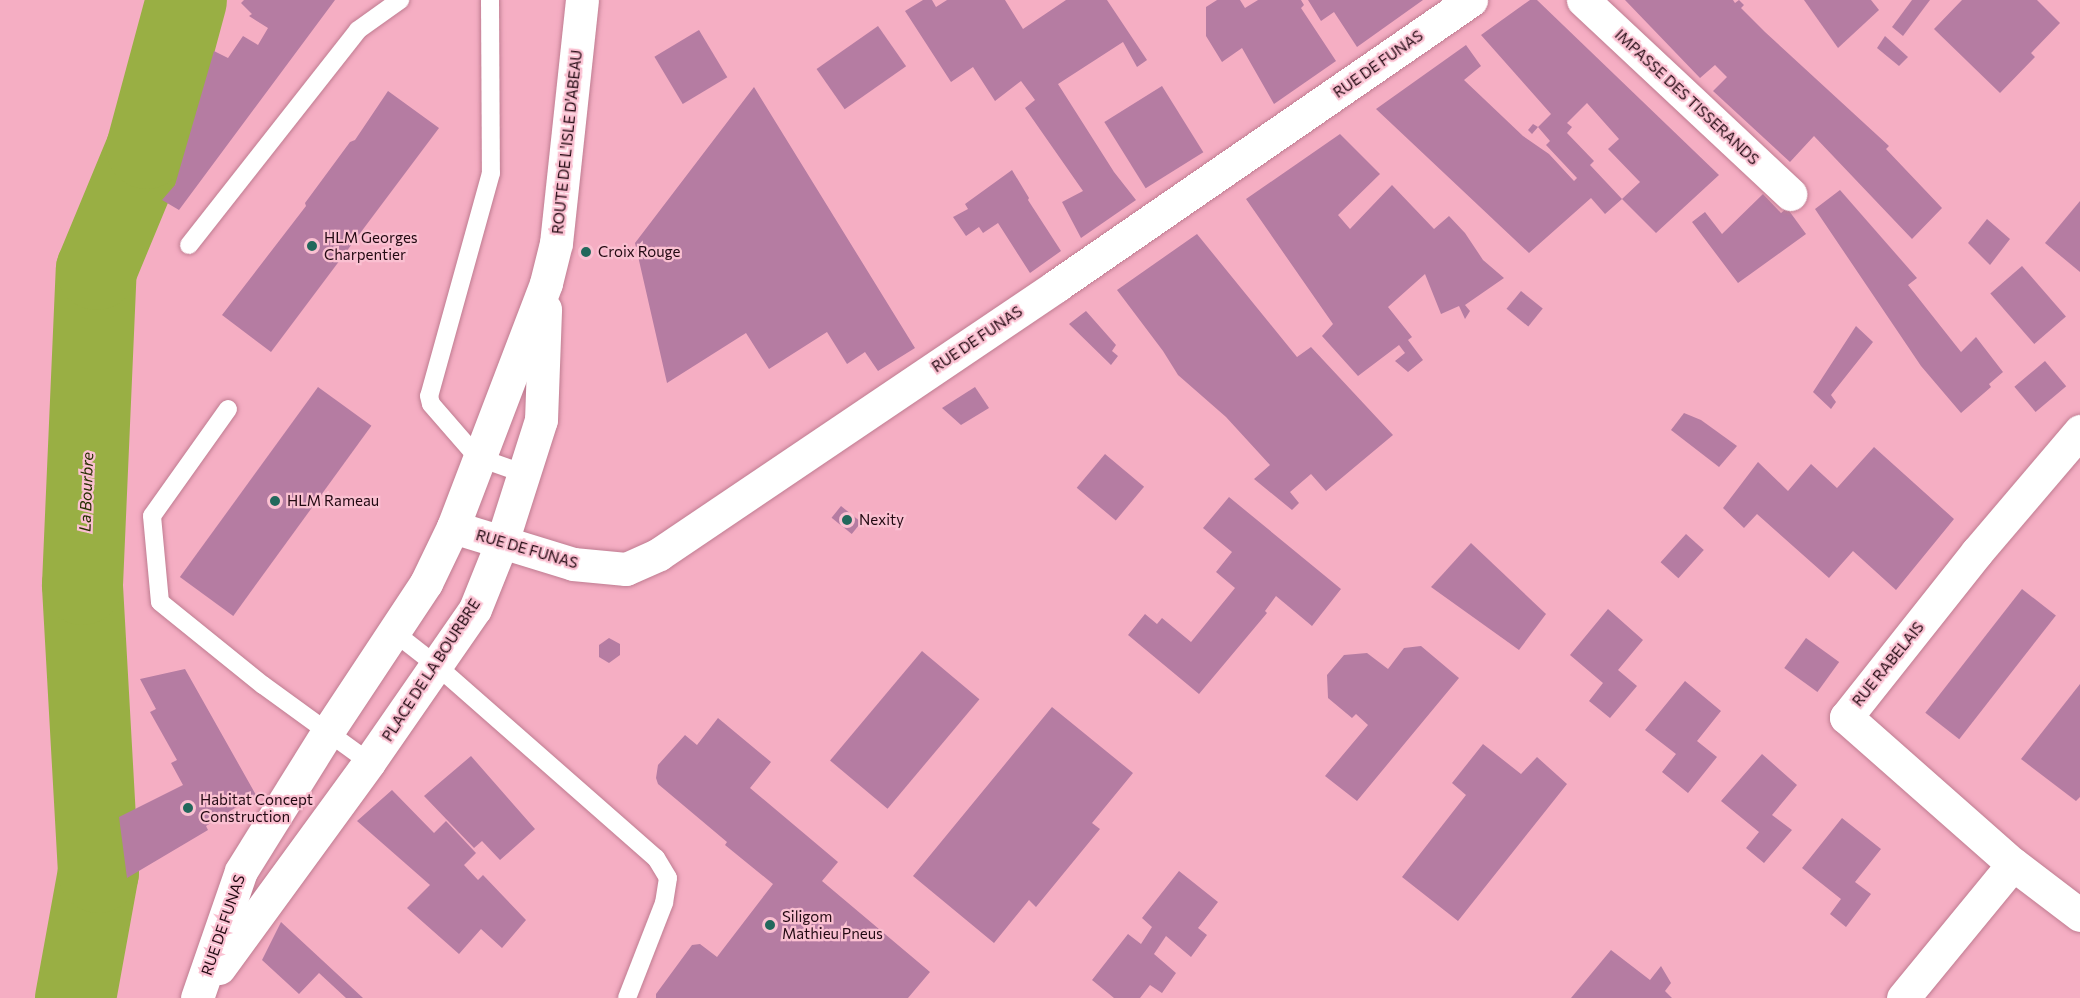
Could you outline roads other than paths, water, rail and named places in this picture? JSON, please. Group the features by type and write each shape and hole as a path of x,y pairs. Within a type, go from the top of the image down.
{"street":[{"name":"ROUTE DE L'ISLE D'ABEAU","path":"453,527 477,457 546,283 556,243 582,0"},
{"name":"RUE DE FUNAS","path":"453,527 573,564 626,569 659,554 1056,286 1471,0"},
{"name":"IMPASSE DES TISSERANDS","path":"1583,0 1790,194"},
{"name":"ROUTE DE L'ISLE D'ABEAU","path":"502,542 541,420 546,283"},
{"name":"RUE RABELAIS","path":"2080,430 1977,552 1846,717 2013,864 2080,915"},
{"path":"328,731 426,583 453,527"},
{"name":"PLACE DE LA BOURBRE","path":"369,762 475,609 502,542"},
{"name":"RUE DE FUNAS","path":"198,998 241,871 328,731"},
{"name":"RUE DE FUNAS","path":"198,998 272,892 369,762"},
{"path":"1903,998 2013,864"}],"lane":[{"path":"189,245 358,30 400,0"},
{"path":"490,0 491,173 429,396 431,404 477,457 525,474"},
{"path":"228,409 152,516 160,602 263,685 369,762"},
{"path":"394,633 436,665 656,858 668,878 664,903 627,998"}],"waterway":[{"name":"La Bourbre","path":"75,998 98,872 82,584 96,269 146,148 186,0"}],"place":[{"name":"HLM Georges Charpentier","path":"312,246"},
{"name":"Croix Rouge","path":"586,252"},
{"name":"HLM Rameau","path":"275,501"},
{"name":"Nexity","path":"847,520"},
{"name":"Habitat Concept Construction","path":"188,808"},
{"name":"Siligom Mathieu Pneus","path":"770,925"}]}
